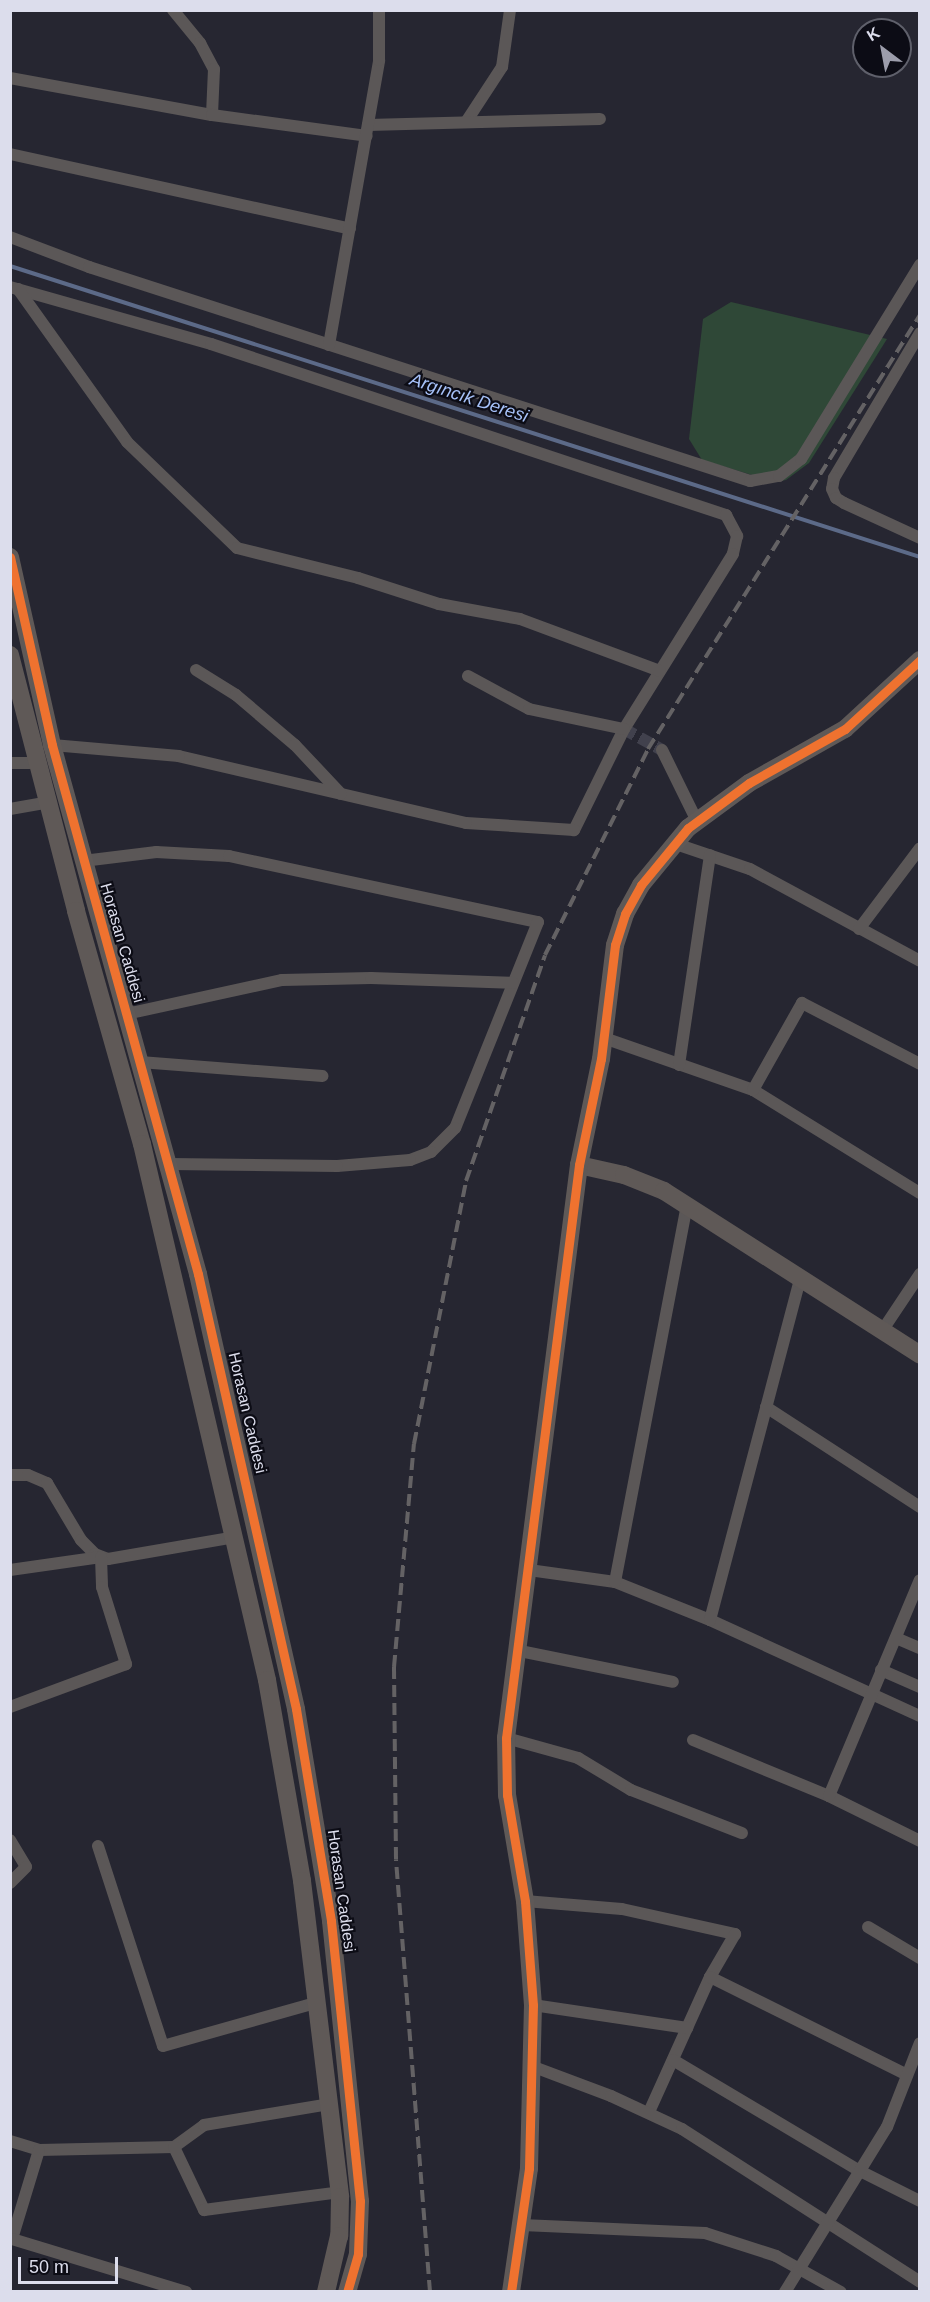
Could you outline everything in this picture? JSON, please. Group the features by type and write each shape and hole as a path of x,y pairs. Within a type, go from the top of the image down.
{"street":[{"path":"173,10 200,43 214,69 212,115"},
{"path":"329,345 379,60 379,10"},
{"path":"466,123 502,66 510,10"},
{"path":"10,78 212,115 368,130 466,123 600,119"},
{"path":"10,154 350,229"},
{"path":"10,237 329,345 760,481 779,476 801,459 920,266"},
{"path":"14,288 127,441 237,548 358,578 439,604 520,619 660,671"},
{"path":"14,288 211,344 726,515 736,531 735,548 624,729 574,830 466,823 179,756 52,745"},
{"path":"920,333 834,478 832,489 836,498 844,504 920,538"},
{"name":"Horasan Caddesi","path":"10,557 52,745 169,1164 247,1476 296,1709 320,1845 360,2201 359,2246 347,2292"},
{"path":"10,656 142,1144 236,1537 279,1746 318,2002 340,2192 339,2236 326,2292"},
{"path":"511,2292 522,2225 534,2067 533,2005 525,1900 507,1796 506,1738 515,1650 529,1570 579,1165 604,1038 619,929 641,885 674,843 697,821 749,783 845,729 920,660"},
{"path":"196,670 236,695 296,745 340,794"},
{"path":"468,676 529,709 624,729"},
{"path":"662,750 697,821"},
{"path":"10,763 38,763"},
{"path":"10,809 48,802"},
{"path":"674,843 750,869 920,961"},
{"path":"859,929 920,848"},
{"path":"83,861 156,852 229,856 538,922 455,1128 431,1152 410,1160 338,1166 169,1164"},
{"path":"679,1065 710,855"},
{"path":"126,1014 282,980 371,978 513,983"},
{"path":"753,1090 802,1003 920,1064"},
{"path":"604,1038 753,1090 920,1193"},
{"path":"140,1062 322,1076"},
{"path":"579,1165 644,1182 687,1205 920,1355"},
{"path":"615,1581 687,1205"},
{"path":"882,1332 920,1274"},
{"path":"710,1620 800,1279"},
{"path":"766,1407 920,1507"},
{"path":"10,1475 28,1475 47,1483 81,1540 101,1557 102,1587 126,1664 10,1707"},
{"path":"10,1570 101,1557 108,1559 236,1537"},
{"path":"529,1570 615,1581 710,1620 920,1716"},
{"path":"829,1796 920,1580"},
{"path":"896,1638 920,1648"},
{"path":"515,1650 673,1682"},
{"path":"881,1670 920,1687"},
{"path":"506,1738 578,1758 631,1790 742,1833"},
{"path":"693,1740 829,1796 920,1840"},
{"path":"10,1840 26,1867 10,1883"},
{"path":"98,1846 163,2046 318,2002"},
{"path":"525,1900 622,1909 735,1934 710,1977 649,2112"},
{"path":"868,1928 920,1958"},
{"path":"710,1977 907,2075"},
{"path":"533,2005 687,2028"},
{"path":"785,2292 887,2127 920,2043"},
{"path":"673,2060 860,2171 920,2202"},
{"path":"534,2067 649,2112 718,2150 920,2282"},
{"path":"10,2141 39,2150 174,2147 204,2125 330,2104"},
{"path":"174,2147 204,2210 340,2192"},
{"path":"39,2150 12,2239 186,2292"},
{"path":"522,2225 705,2234 752,2247 800,2267 841,2292"}],"green space":[{"path":"731,302 887,339 809,463 786,480 776,482 702,460 689,439 703,319"}],"waterway":[{"name":"Argıncık Deresi","path":"10,266 920,557"}],"tunnel":[{"path":"624,729 662,750"}],"railway":[{"path":"430,2292 396,1859 394,1667 414,1444 466,1181 545,955 648,749 920,315"}],"cycle path":[{"path":"10,557 52,745 198,1274 296,1709 331,1921 360,2201 358,2254 347,2292"},
{"path":"511,2292 529,2168 533,2005 525,1901 507,1795 506,1738 579,1165 601,1059 615,945 625,914 641,885 688,828 749,783 845,729 920,660"}]}
